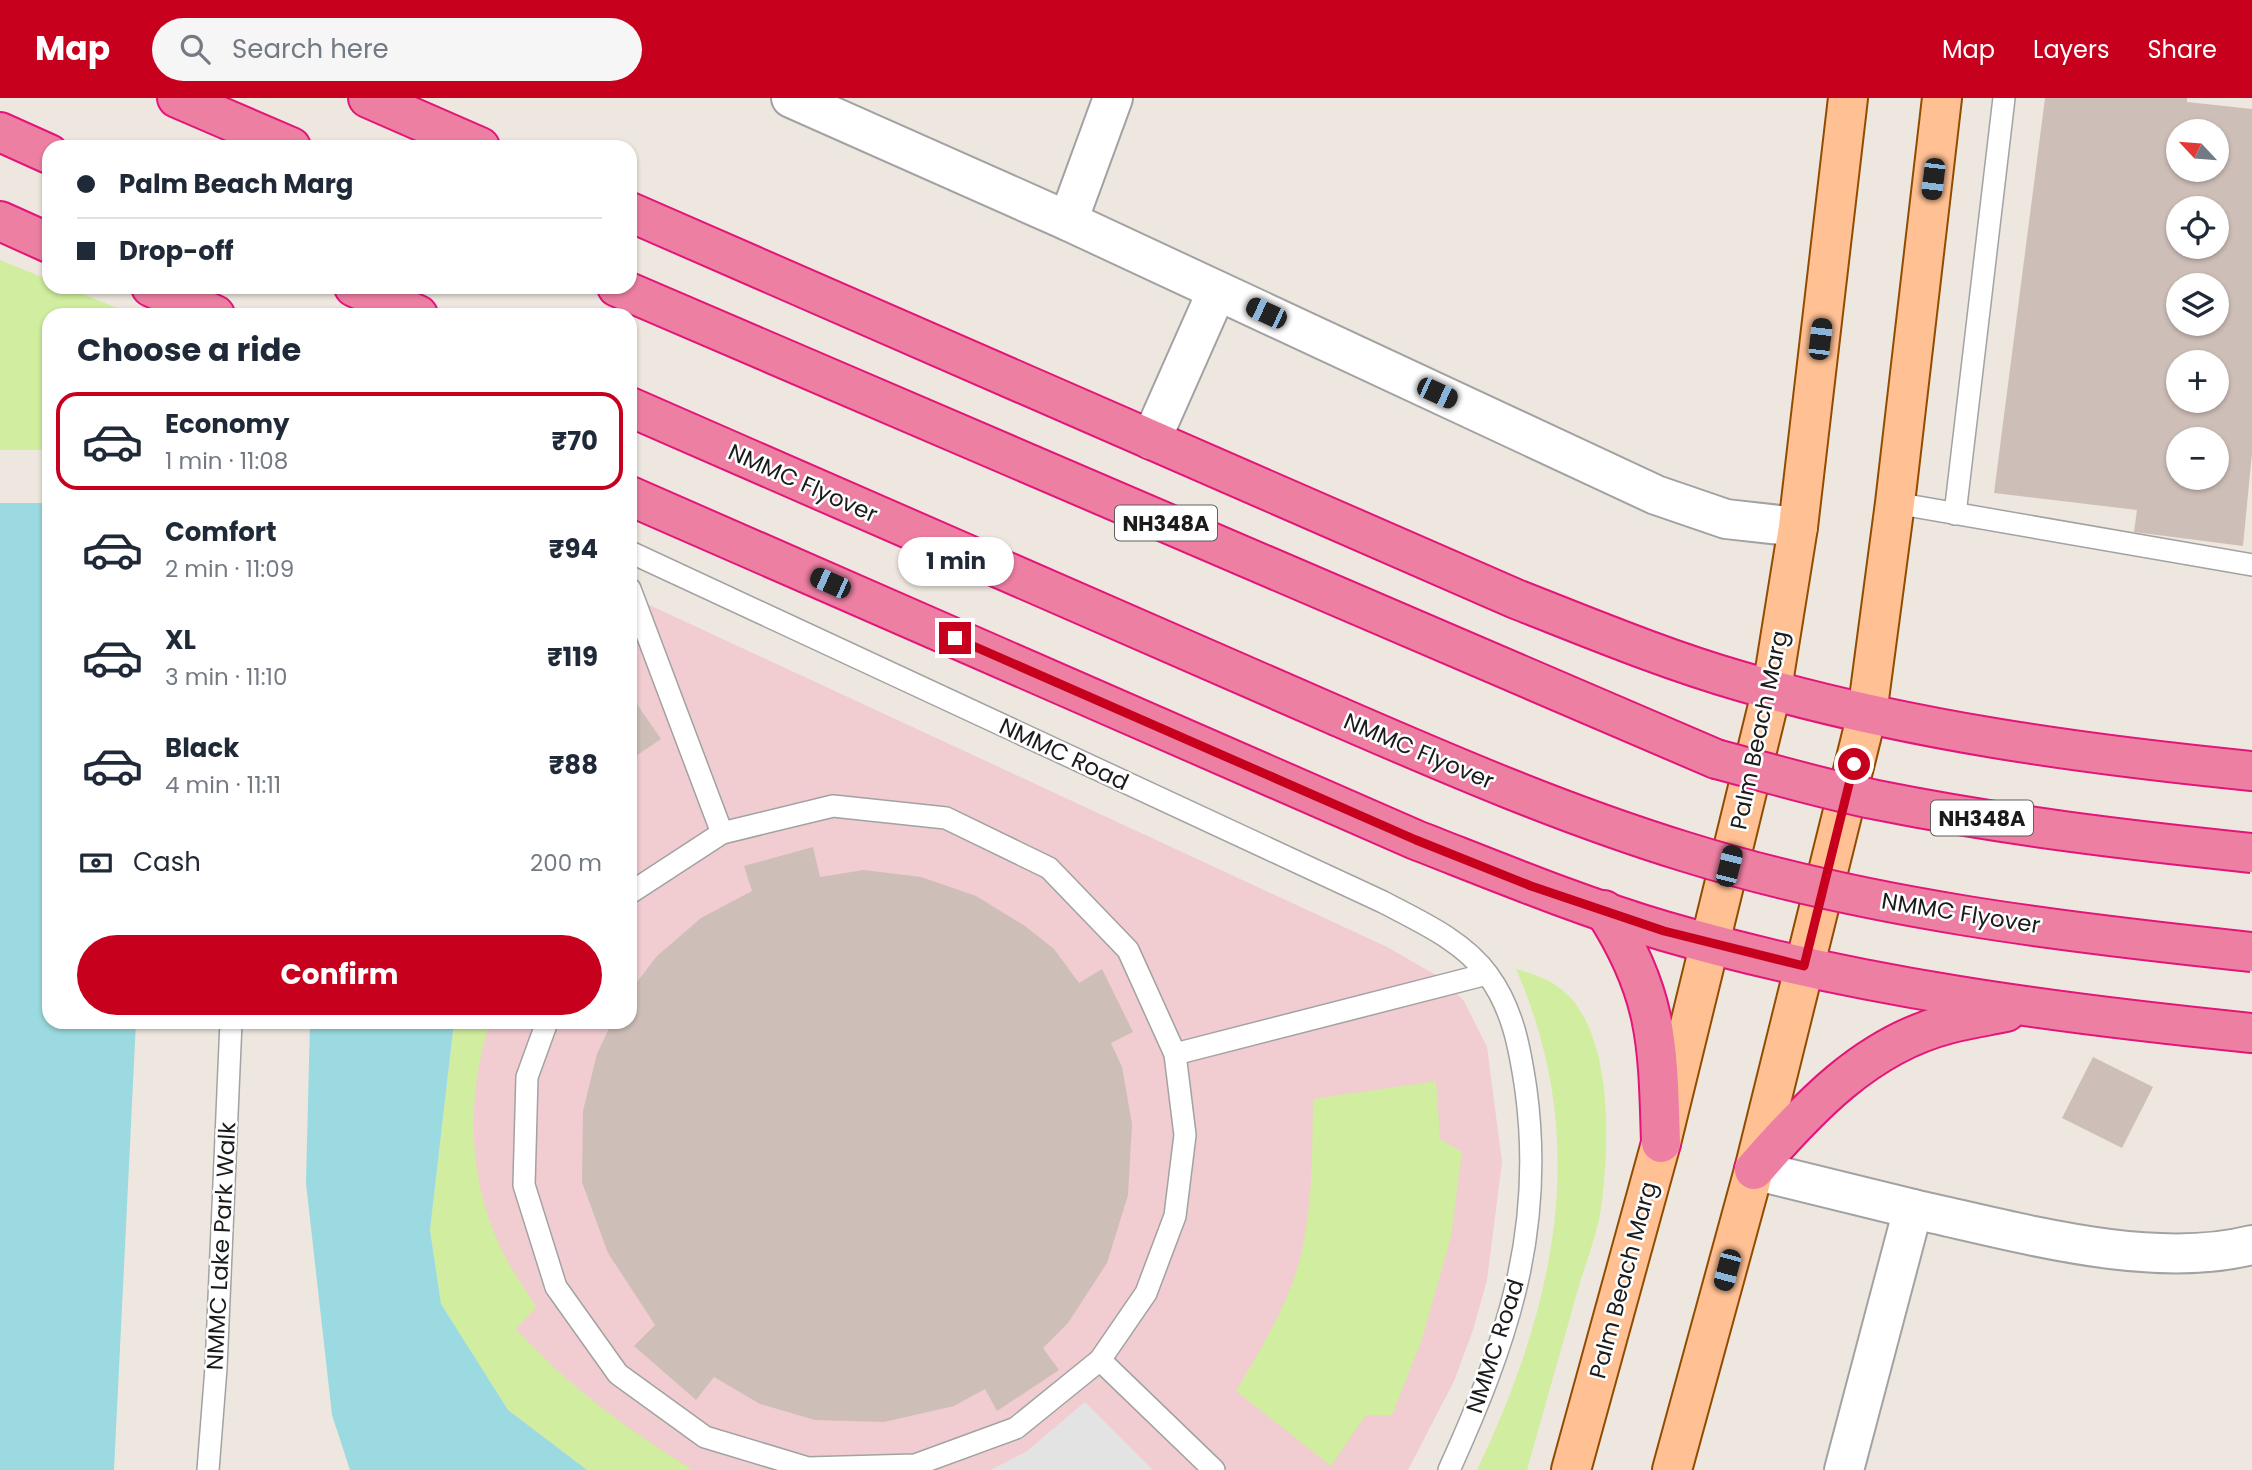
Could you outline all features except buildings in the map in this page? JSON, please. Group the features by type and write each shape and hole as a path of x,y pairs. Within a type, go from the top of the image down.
{"highway":[{"path":"177,98 275,140"},
{"path":"368,98 464,140"},
{"path":"0,132 42,151"},
{"path":"637,215 1516,599 1624,642 1772,689 1867,714 2019,742 2252,771"},
{"path":"0,221 42,240"},
{"path":"167,294 199,308"},
{"path":"370,294 402,308"},
{"name":"NH348A","path":"633,294 1716,759"},
{"name":"NMMC Flyover","path":"637,411 1337,716 1560,810 1688,853 1851,894 1984,918 2123,938 2252,952"},
{"path":"637,499 1416,840 1531,886 1710,942 1804,966 2032,1007 2252,1033"},
{"name":"NH348A","path":"1716,759 1485,674 1594,718 1716,759 1875,799 2003,822 2252,853"},
{"path":"1604,910 1628,947 1648,998 1658,1051 1661,1143"},
{"path":"1754,1170 1803,1114 1852,1072 1894,1046 1946,1024 2032,1007"}],"main road":[{"name":"Palm Beach Marg","path":"1570,1470 1661,1143 1772,689 1798,527 1848,98"},
{"path":"1672,1470 1754,1170 1867,714 1895,503 1942,98"}],"street":[{"path":"790,98 1068,221 1679,504 1726,519 1798,527"},
{"path":"1068,221 1113,98"},
{"path":"1150,440 1217,291"},
{"path":"1754,1170 2053,1241 2133,1251 2200,1252 2252,1245"},
{"path":"1844,1470 1913,1209"}],"lane":[{"path":"1955,514 2004,98"},
{"path":"1895,503 2252,565"},
{"name":"NMMC Road","path":"637,555 1383,902 1460,948 1487,974 1504,1003 1520,1044 1532,1136 1531,1205 1516,1295 1488,1384 1449,1470"},
{"path":"637,608 722,833"},
{"path":"544,1029 527,1077 524,1185 556,1287 618,1374 705,1437 808,1468 915,1465 1016,1428 1100,1360 1146,1293 1175,1216 1185,1135 1174,1054 1128,950 1048,868 946,818 832,806 722,833 637,888"},
{"path":"1174,1054 1487,974"},
{"name":"NMMC Lake Park Walk","path":"208,1470 216,1368 231,1029"},
{"path":"1100,1360 1214,1470"}],"shaded area":[{"path":"637,599 1387,947 1441,978 1464,1001 1487,1047 1502,1162 1487,1280 1473,1330 1454,1381 1408,1470 587,1470 508,1410 455,1029 637,1029"},
{"path":"1085,1402 1153,1470 991,1470 1027,1451"}],"green space":[{"path":"0,260 42,277 42,294 83,294 117,308 42,308 42,450 0,450"},
{"path":"1516,969 1544,979 1568,995 1583,1015 1594,1040 1605,1097 1604,1185 1596,1231 1527,1470 1477,1470 1527,1347 1544,1285 1554,1223 1558,1160 1553,1097 1539,1033"},
{"path":"453,1029 488,1029 477,1079 474,1138 482,1196 491,1225 507,1259 536,1307 516,1329 556,1369 600,1406 693,1470 587,1470 508,1410 441,1304 430,1230"},
{"path":"1436,1081 1440,1139 1462,1152 1451,1237 1421,1342 1392,1415 1366,1415 1331,1466 1236,1391 1282,1308 1301,1255 1310,1197 1313,1099"}],"water":[{"path":"0,503 42,503 42,1029 136,1029 114,1470 0,1470"},
{"path":"310,1029 453,1029 430,1230 441,1304 508,1410 587,1470 350,1470 332,1415 306,1183"}],"route":[{"path":"955,638 1416,840 1531,886 1664,931 1804,966 1854,764"}]}
